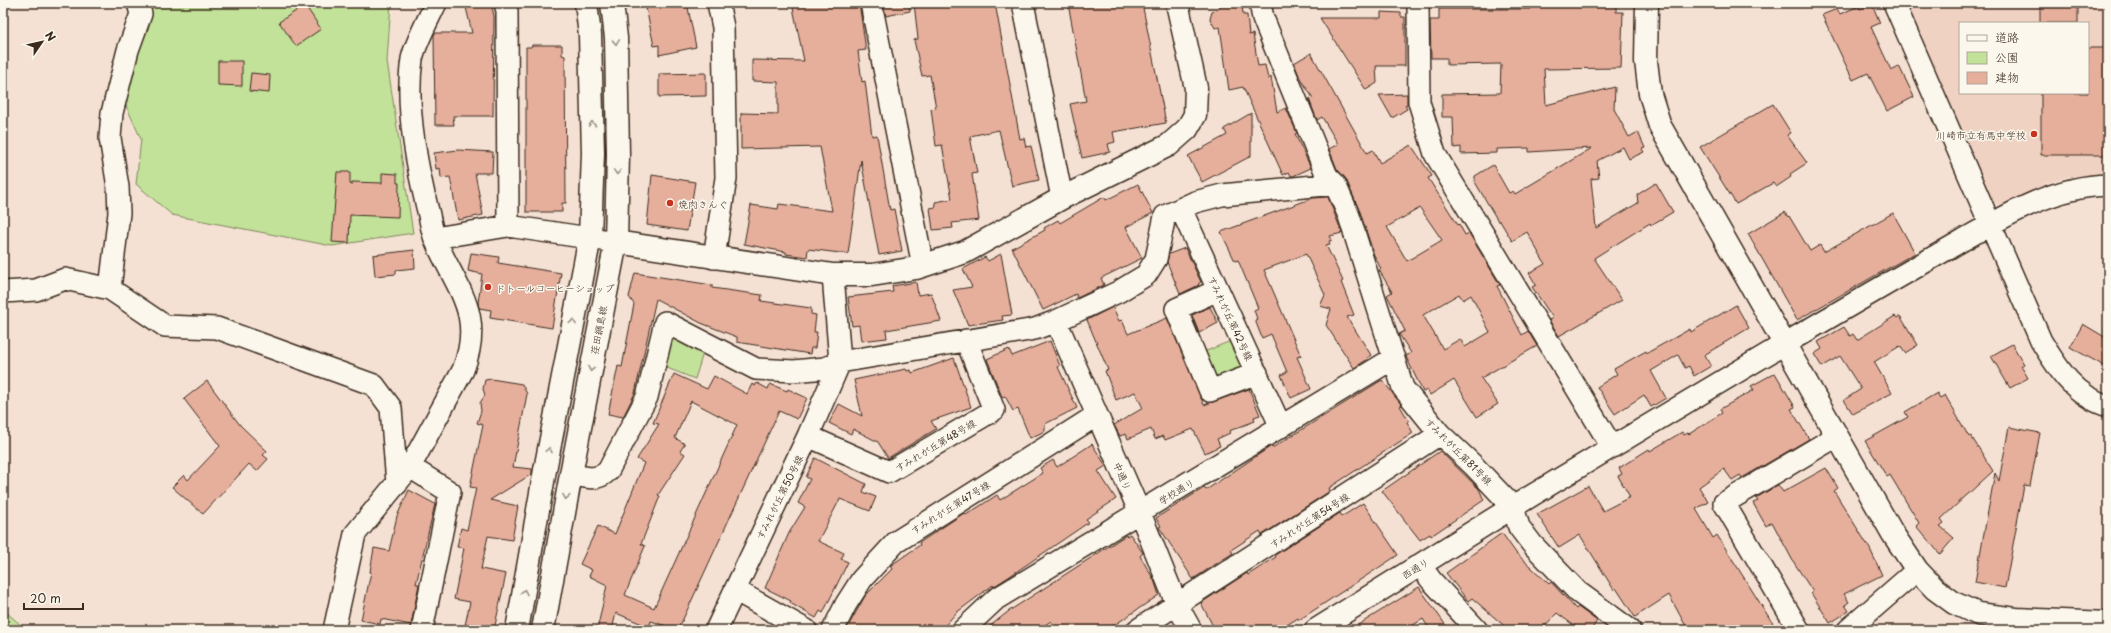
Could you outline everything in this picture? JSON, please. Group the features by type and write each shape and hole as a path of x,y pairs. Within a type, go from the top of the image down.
{"street":[{"path":"110,289 118,213 118,187 110,138 112,113 128,50 141,14 138,3"},
{"path":"334,630 355,534 410,467 463,370 469,354 472,336 471,317 466,300 435,238 420,178 410,104 412,58 436,3"},
{"path":"505,3 507,11 508,226"},
{"path":"517,630 590,237 593,153 590,35 586,3"},
{"name":"荏田綱島線","path":"543,630 570,474 616,242 618,155 616,38 612,3"},
{"path":"714,258 726,178 723,26 718,3"},
{"path":"871,3 923,266"},
{"path":"1023,3 1062,198"},
{"path":"435,238 508,226 590,237 714,258 833,275 872,275 923,266 965,252 1062,198 1169,145 1188,129 1195,115 1196,88 1177,3"},
{"name":"すみれが丘第81号線","path":"1260,3 1263,18 1296,102 1327,176 1335,184 1349,216 1403,388 1440,434 1473,465 1513,507 1519,527 1532,544 1578,592 1630,630"},
{"path":"1418,3 1420,102 1435,154 1612,447"},
{"path":"1647,3 1646,61 1650,94 1660,126 1893,534 1917,570 1935,589 1954,603 1978,614 2080,626 2108,623"},
{"path":"1894,3 2041,342 2061,374 2082,393 2108,406"},
{"path":"570,474 595,479 608,472 647,397 665,322 756,368 794,371 825,368 840,362 1035,329 1056,321 1118,292 1146,275 1156,259 1165,216 1196,202 1222,195 1335,184"},
{"path":"1513,507 1784,343 1991,224 2046,197 2078,187 2108,185"},
{"name":"すみれが丘第42号線","path":"1180,209 1281,427"},
{"path":"833,275 840,362"},
{"path":"3,292 36,290 65,279 110,289 165,326 217,328 374,385 391,408 397,484"},
{"path":"1218,290 1176,309 1210,391 1256,374"},
{"name":"中通り","path":"1056,321 1140,513 1177,605 1191,630"},
{"name":"すみれが丘第48号線","path":"808,436 888,472 994,410 966,340"},
{"name":"学校通り","path":"963,630 996,598 1140,513 1394,358"},
{"name":"すみれが丘第50号線","path":"716,630 808,436 840,362"},
{"name":"すみれが丘第47号線","path":"833,630 846,604 862,579 896,542 1097,415"},
{"name":"すみれが丘第54号線","path":"1137,630 1440,434"},
{"path":"1799,630 1724,503 1837,436"},
{"path":"410,467 450,492 422,630"},
{"name":"西通り","path":"1316,630 1513,507"},
{"path":"1420,565 1431,580 1477,630"},
{"path":"1848,630 1917,570"},
{"path":"735,590 806,630"}],"shaded area":[{"name":"川崎市立有馬中学校","path":"1902,3 2108,3 2108,175 2066,177 2047,183 2004,205 1989,202"}],"green space":[{"path":"131,3 391,3 387,61 413,233 332,246 172,215 136,184 141,139 120,92"},
{"path":"670,331 704,350 695,379 662,366"},
{"path":"1233,340 1243,363 1239,373 1216,381 1199,354"},
{"path":"3,609 26,630 3,630"}],"building":[{"path":"465,3 491,3 494,16 493,116 453,116 454,125 435,125 434,35 435,33 472,33"},
{"path":"645,3 687,3 696,47 659,55 659,45 654,46"},
{"path":"792,3 859,3 866,50 858,51 862,82 865,81 872,136 877,135 890,210 894,209 902,251 879,255 861,160 848,254 808,249 807,257 786,254 786,252 744,244 751,205 778,209 779,204 832,211 820,147 741,149 741,113 778,114 778,82 752,81 752,60 804,61"},
{"path":"883,3 909,3 910,11 886,16"},
{"path":"914,3 995,3 1020,139 1024,138 1026,147 1031,146 1039,180 1012,186 999,130 970,136 977,173 972,174 979,220 952,223 953,228 933,230 930,208 936,207 935,202 952,199 942,145 936,146 931,109 936,108 930,75 922,76 914,40 918,39"},
{"path":"1068,3 1142,3 1166,123 1113,132 1115,142 1108,144 1110,152 1082,158 1070,104 1086,101"},
{"path":"1218,3 1242,3 1243,15 1247,15 1249,35 1253,34 1258,66 1265,65 1268,79 1271,77 1277,112 1286,108 1297,133 1295,134 1311,168 1293,176 1291,176 1289,172 1283,175 1243,87 1229,90 1220,27 1215,28 1210,19 1212,12 1220,8"},
{"path":"2040,3 2078,3 2078,22 2040,22"},
{"path":"1531,4 1592,6 1592,4 1616,4 1616,12 1623,12 1621,68 1544,69 1546,105 1615,87 1614,109 1629,137 1638,132 1645,148 1642,149 1644,152 1629,159 1623,147 1597,161 1599,178 1591,179 1596,228 1638,203 1637,195 1656,183 1673,212 1651,225 1650,223 1594,258 1622,300 1559,336 1549,320 1553,318 1532,287 1536,285 1529,273 1545,264 1527,232 1512,241 1500,221 1498,221 1475,182 1475,176 1493,165 1509,193 1513,191 1515,194 1592,148 1529,152 1529,148 1497,149 1497,153 1461,154 1461,147 1454,148 1453,117 1442,117 1442,94 1500,93 1501,64 1447,65 1447,58 1431,58 1430,20 1439,20 1439,9 1531,9"},
{"path":"1872,4 1880,23 1871,27 1891,70 1899,66 1914,97 1887,111 1868,73 1853,80 1822,15 1837,9 1840,14 1859,6 1860,9"},
{"path":"305,5 321,29 296,46 279,22"},
{"path":"1381,12 1401,13 1401,17 1405,17 1405,66 1376,66 1377,83 1366,90 1320,18 1381,18"},
{"path":"532,45 562,45 562,55 565,56 566,203 562,203 562,212 526,212 526,47 531,47"},
{"path":"2089,48 2108,48 2108,155 2041,155 2041,94 2089,94"},
{"path":"1311,53 1367,153 1373,150 1380,163 1411,145 1432,176 1428,178 1465,235 1469,233 1500,285 1497,286 1522,335 1528,331 1537,346 1481,378 1498,404 1477,417 1454,380 1430,395 1427,390 1423,392 1406,356 1411,353 1399,334 1405,331 1387,295 1392,292 1379,270 1381,269 1374,255 1360,212 1346,179 1337,169 1329,149 1338,144 1322,117 1317,120 1309,99 1313,98 1300,78 1294,63","holes":["1420,208 1442,240 1407,261 1387,227","1459,294 1463,300 1471,295 1490,332 1465,347 1460,339 1443,349 1423,315"]},
{"path":"218,61 242,61 242,86 218,85"},
{"path":"251,73 270,75 269,93 249,91"},
{"path":"706,73 706,96 659,97 659,74"},
{"path":"1407,94 1407,104 1405,105 1407,109 1392,118 1379,95"},
{"path":"1773,104 1791,133 1787,135 1807,163 1790,174 1791,177 1776,187 1773,183 1736,204 1700,147"},
{"path":"1251,113 1251,156 1202,182 1188,156 1227,135 1224,129"},
{"path":"458,150 493,152 492,173 475,173 483,215 458,220 450,177 441,178 440,168 436,169 434,153"},
{"path":"337,172 350,172 350,184 352,185 352,182 382,183 382,173 397,174 397,183 399,183 398,217 350,215 349,243 332,242"},
{"name":"焼肉きんぐ","path":"652,175 695,182 687,231 647,225"},
{"path":"1138,184 1153,213 1126,227 1142,258 1101,278 1104,285 1077,298 1076,294 1043,310 1012,248 1045,230 1044,228 1058,220 1060,223 1104,197 1106,200"},
{"path":"1328,197 1342,233 1330,236 1332,240 1329,241 1330,244 1326,245 1343,281 1341,282 1354,315 1347,317 1371,355 1367,358 1368,359 1354,368 1326,325 1331,309 1320,306 1325,295 1306,254 1264,270 1301,356 1297,357 1311,389 1291,398 1281,375 1287,372 1271,334 1262,338 1255,320 1257,319 1254,310 1258,308 1238,260 1235,261 1221,232 1313,198"},
{"path":"1785,212 1788,217 1789,216 1810,251 1820,245 1824,252 1893,213 1915,253 1797,320 1748,234"},
{"path":"1185,248 1201,282 1198,284 1199,285 1180,294 1167,262 1169,254"},
{"path":"414,250 415,268 396,270 396,274 375,276 373,255"},
{"path":"471,253 499,257 498,263 561,273 552,328 490,318 491,310 479,308 478,303 482,274 468,271"},
{"path":"1001,254 1012,315 1002,316 1003,320 968,325 953,290 972,287 963,269 985,257 988,261"},
{"path":"635,273 712,285 712,288 762,295 761,301 811,308 811,314 816,315 814,332 817,332 815,348 811,348 810,354 737,342 737,337 701,323 656,299 635,393 623,417 608,414 618,366 622,367 634,304 629,297"},
{"path":"916,282 918,295 931,293 941,321 886,330 887,338 861,341 859,325 852,326 848,297 893,292 892,286"},
{"path":"1736,305 1749,328 1704,355 1711,366 1694,376 1689,366 1685,368 1678,355 1651,371 1666,398 1651,407 1644,395 1615,414 1597,387 1617,374 1614,369 1646,351 1647,353 1690,329 1691,332"},
{"path":"1113,307 1119,321 1122,320 1128,334 1167,318 1204,405 1249,389 1260,415 1254,417 1255,421 1229,431 1230,433 1217,439 1220,446 1205,453 1193,429 1165,440 1163,436 1155,439 1151,429 1128,439 1126,434 1120,436 1114,425 1143,408 1135,392 1116,400 1105,371 1108,370 1087,320"},
{"path":"1210,307 1218,323 1199,333 1192,315"},
{"path":"1895,316 1897,318 1900,316 1918,345 1905,353 1900,346 1874,362 1892,393 1853,414 1844,400 1861,389 1840,356 1822,367 1814,354 1822,349 1818,342 1844,327 1850,336 1853,334 1857,340"},
{"path":"2083,324 2108,339 2108,368 2070,347"},
{"path":"1050,341 1060,366 1058,367 1077,408 1045,424 1045,431 1030,438 1018,409 1013,411 1005,396 1002,397 987,359 1009,349 1012,356"},
{"path":"2012,344 2024,364 2021,366 2028,378 2010,388 1991,356"},
{"path":"954,358 971,407 931,421 936,429 888,458 878,442 853,429 851,434 829,423 839,404 862,416 854,380 906,369 907,371 911,370 912,373"},
{"path":"1775,373 1795,407 1791,409 1809,439 1742,478 1740,475 1732,480 1724,469 1699,487 1708,502 1696,509 1713,538 1717,535 1777,630 1688,630 1669,595 1635,617 1616,588 1614,590 1580,535 1559,548 1537,514 1588,486 1603,511 1630,497 1618,476 1622,474 1619,468 1649,449 1650,451 1682,432 1684,435 1689,434 1722,413 1720,409 1754,390 1751,386"},
{"path":"674,374 707,389 714,376 747,394 752,384 755,386 757,383 768,389 770,384 787,391 788,389 807,398 797,419 779,411 678,630 651,621 649,627 616,613 612,630 597,630 607,585 589,576 592,570 580,564 598,526 615,534 644,463 637,459 659,424 653,423","holes":["691,401 737,425 654,608 625,595 645,546 641,544 660,496 658,495 685,454 680,451 685,444 675,438"]},
{"path":"491,379 522,384 527,394 513,467 532,469 532,474 490,500 518,506 512,540 488,536 481,569 506,574 494,630 464,630 470,602 454,599 464,548 457,547 461,528 467,530 476,488 470,487 483,425 477,423 481,411 480,403 485,395 483,389 485,380"},
{"path":"1382,380 1402,405 1400,406 1409,421 1407,422 1413,433 1329,488 1330,490 1327,493 1262,535 1260,531 1231,550 1233,553 1193,579 1159,527 1161,526 1156,518 1204,488 1206,490 1271,446 1272,448"},
{"path":"207,381 240,425 267,451 263,455 268,459 257,471 249,464 203,514 172,487 184,475 188,480 220,446 184,399"},
{"path":"1937,393 1940,398 1945,395 1969,437 1971,436 1993,471 1941,519 1944,523 1940,526 1954,538 1940,554 1916,526 1919,523 1890,475 1887,477 1865,441 1908,417 1905,412"},
{"path":"2009,427 2040,433 2030,486 2024,485 2005,588 1975,582 1995,473 1999,481"},
{"path":"1092,444 1106,466 1098,471 1116,499 1086,519 1089,522 993,587 993,585 956,613 941,630 846,630 865,596 892,569 890,566 920,545 919,543 964,513 966,515 997,495 1000,500 1043,473 1040,468 1053,460 1057,467"},
{"path":"1440,451 1479,489 1484,500 1431,536 1430,534 1420,540 1382,491"},
{"path":"815,458 866,484 863,492 876,497 870,511 840,499 818,541 844,553 841,559 848,562 823,613 820,611 816,618 790,603 791,601 765,588 789,533 805,507 798,503 810,479 806,477"},
{"path":"1826,468 1838,488 1834,491 1870,549 1882,575 1844,594 1849,602 1845,605 1849,611 1830,623 1811,593 1813,592 1793,561 1772,522 1766,526 1753,503 1758,501 1756,498 1778,485 1783,492"},
{"path":"409,490 435,504 416,584 419,584 411,625 381,619 380,624 361,620 371,572 374,548 389,551 397,516"},
{"path":"1363,503 1398,555 1299,620 1298,618 1279,630 1215,630 1201,603 1247,573 1248,575 1276,557 1275,555 1340,513 1342,516"},
{"path":"1502,533 1516,553 1549,584 1551,582 1576,609 1578,607 1597,621 1593,627 1595,630 1580,630 1557,613 1541,630 1509,630 1472,598 1468,601 1446,573"},
{"path":"1130,534 1143,553 1140,556 1154,580 1159,595 1122,620 1106,630 1057,630 1051,621 1037,630 985,630 1009,611 1126,535 1127,536"},
{"path":"1419,587 1449,630 1430,630 1423,619 1405,630 1350,630"}],"place":[{"name":"川崎市立有馬中学校","path":"2034,134"},
{"name":"焼肉きんぐ","path":"670,203"},
{"name":"ドトールコーヒーショップ","path":"488,287"}]}
